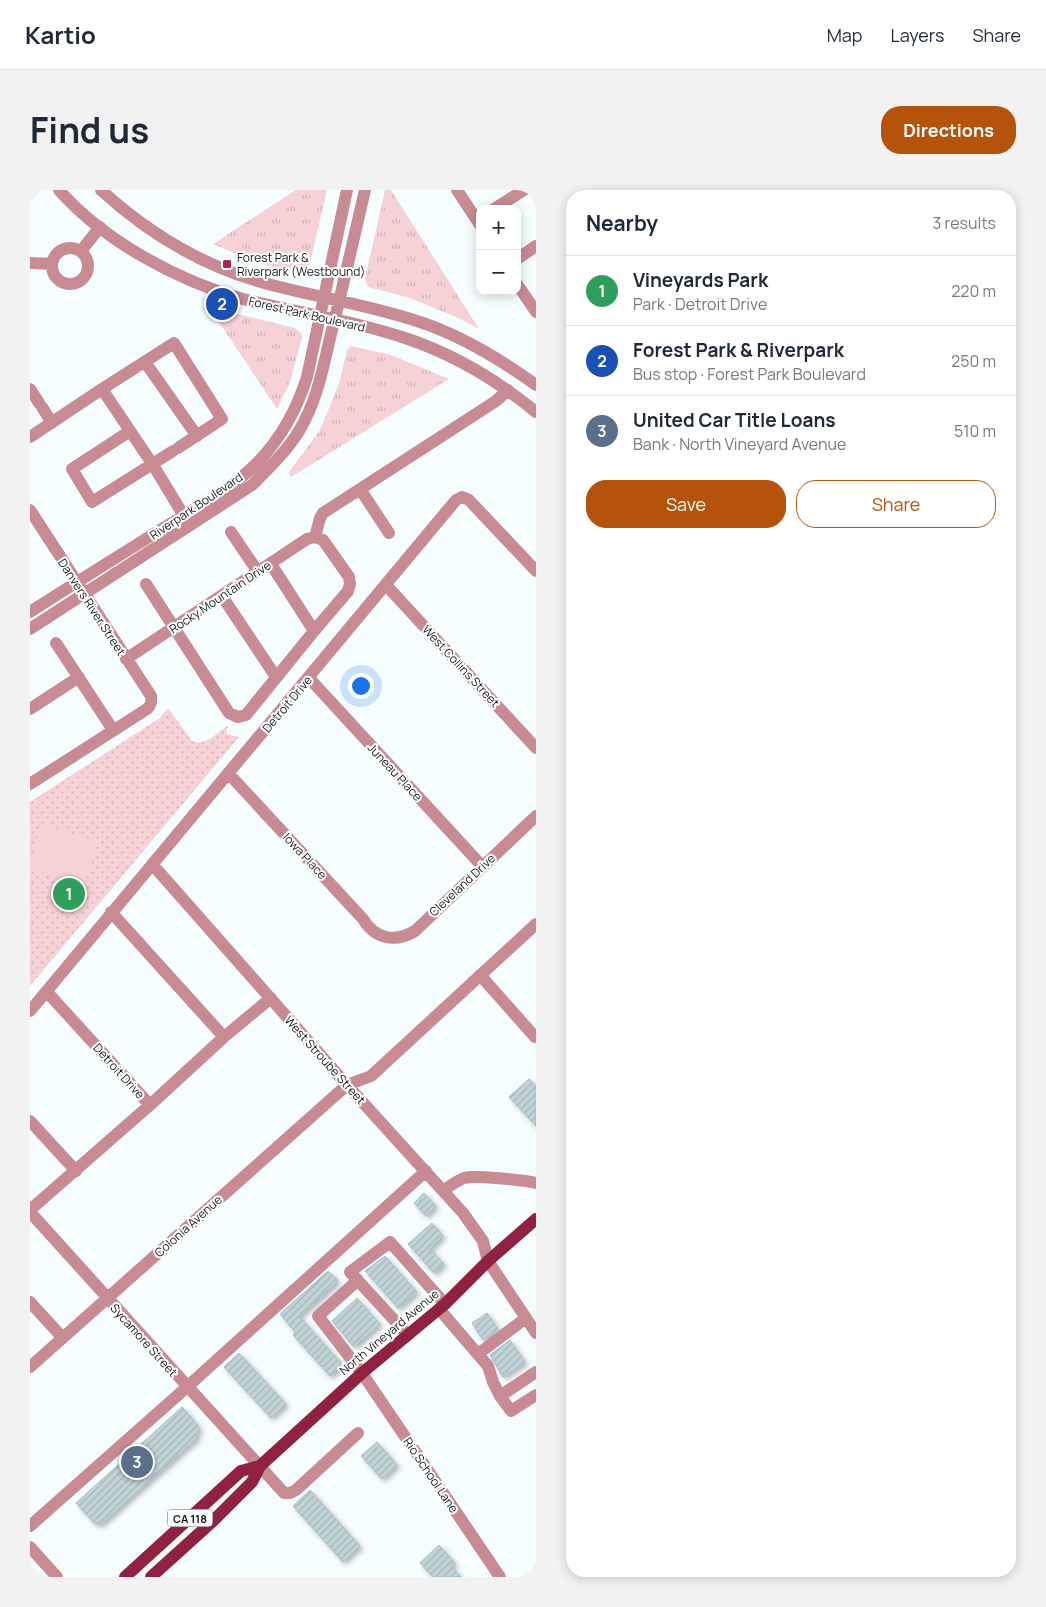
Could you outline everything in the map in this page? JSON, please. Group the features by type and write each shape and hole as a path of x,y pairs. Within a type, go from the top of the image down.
{"main road":[{"name":"North Vineyard Avenue","path":"151,1577 214,1520 252,1482 260,1466 362,1373 442,1306 488,1261 536,1219"},
{"name":"North Vineyard Avenue","path":"125,1577 242,1471 260,1466"}],"street":[{"name":"Forest Park Boulevard","path":"59,190 100,227 163,267 205,286 242,298 388,333 430,347 468,365 508,390 536,412"},
{"name":"Forest Park Boulevard","path":"101,190 123,210 149,229 222,269 260,282 399,315 444,331 492,355 536,385"},
{"name":"Riverpark Boulevard","path":"30,612 184,516 239,479 258,462 277,440 303,392 321,317 347,190"},
{"name":"Riverpark Boulevard","path":"30,629 252,485 280,457 299,430 315,398 340,301 365,190"},
{"path":"458,190 476,217"},
{"path":"500,205 524,190"},
{"path":"82,252 100,227"},
{"path":"521,256 536,246"},
{"path":"69,248 82,252 86,256 89,267 88,273 80,282 69,285 54,276 52,264 58,253 63,249 69,248"},
{"path":"30,263 52,264"},
{"path":"521,290 536,312"},
{"path":"30,437 174,343 222,419 153,465 92,502 72,469 130,431"},
{"path":"145,362 197,436"},
{"path":"30,389 52,423"},
{"path":"102,389 153,465 184,516"},
{"path":"146,584 229,713 238,717 246,715 348,591 349,577 323,540 315,537 323,513 496,400 508,390"},
{"path":"360,489 389,533"},
{"name":"Detroit Drive","path":"30,1011 456,500 462,497 469,500 536,571"},
{"name":"Danvers River Street","path":"30,510 151,696 151,703 147,709 113,730"},
{"path":"231,532 258,572"},
{"name":"Rocky Mountain Drive","path":"126,659 307,539 315,537"},
{"path":"271,564 314,631"},
{"name":"West Collins Street","path":"386,584 536,748"},
{"path":"222,596 276,677"},
{"path":"30,784 113,730 56,643"},
{"path":"30,709 79,678"},
{"name":"Juneau Place","path":"308,678 482,866"},
{"name":"Iowa Place","path":"228,773 371,929 383,936"},
{"name":"Cleveland Drive","path":"383,936 397,938 415,931 536,816"},
{"name":"West Stroube Street","path":"152,864 463,1213 483,1241 488,1261 536,1333"},
{"path":"112,912 224,1037"},
{"path":"347,1085 371,1076 536,924"},
{"path":"480,975 535,1036"},
{"name":"Detroit Drive","path":"47,992 150,1105"},
{"path":"30,1211 224,1037 271,998"},
{"name":"Colonia Avenue","path":"30,1367 347,1085"},
{"path":"30,1121 76,1170"},
{"path":"30,1526 426,1171"},
{"path":"443,1191 452,1184 466,1178 519,1180 536,1183"},
{"name":"Sycamore Street","path":"30,1211 187,1387 284,1492 290,1493 296,1490 358,1433"},
{"path":"408,1335 350,1272 390,1242 488,1366 500,1396 511,1411 536,1395"},
{"name":"Rio School Lane","path":"358,1280 318,1316 362,1373 500,1577"},
{"path":"30,1302 62,1337"},
{"path":"478,1354 526,1318"},
{"path":"500,1396 536,1372"},
{"path":"30,1547 57,1577"}],"green space":[{"path":"296,190 327,190 309,267 305,272 271,267 213,244"},
{"path":"385,190 391,190 479,329 456,317 410,298 368,286 365,279"},
{"path":"209,307 295,328 301,333 302,338 290,382 277,409"},
{"path":"351,346 391,355 449,379 291,477 289,472 320,430 339,384 347,350"},
{"path":"168,708 192,741 202,742 216,735 228,725 226,734 239,737 30,986 30,802 160,718"},
{"path":"42,824 98,842 84,886 30,869 30,862"}],"building":[{"path":"529,1079 536,1086 536,1126 509,1097"},
{"path":"424,1193 436,1206 426,1216 414,1203"},
{"path":"432,1223 443,1236 430,1249 444,1264 434,1273 408,1244"},
{"path":"385,1256 417,1292 398,1308 365,1271"},
{"path":"328,1271 338,1281 299,1316 343,1365 330,1376 293,1335 296,1333 280,1314"},
{"path":"357,1298 380,1324 354,1347 332,1321"},
{"path":"487,1313 498,1329 483,1340 472,1323"},
{"path":"510,1340 525,1362 503,1377 490,1355"},
{"path":"239,1353 286,1404 271,1418 224,1367"},
{"path":"182,1407 198,1425 196,1427 200,1430 195,1434 198,1437 100,1525 98,1522 95,1524 76,1503"},
{"path":"377,1442 397,1465 382,1479 361,1456"},
{"path":"310,1490 360,1546 343,1562 293,1506"},
{"path":"439,1545 455,1563 451,1566 461,1577 433,1577 420,1563"}],"place":[{"name":"Forest Park & Riverpark (Westbound)","path":"227,264"},
{"name":"Forest Park & Riverpark","path":"222,304"},
{"name":"Vineyards Park","path":"69,894"},
{"name":"United Car Title Loans","path":"137,1462"}]}
